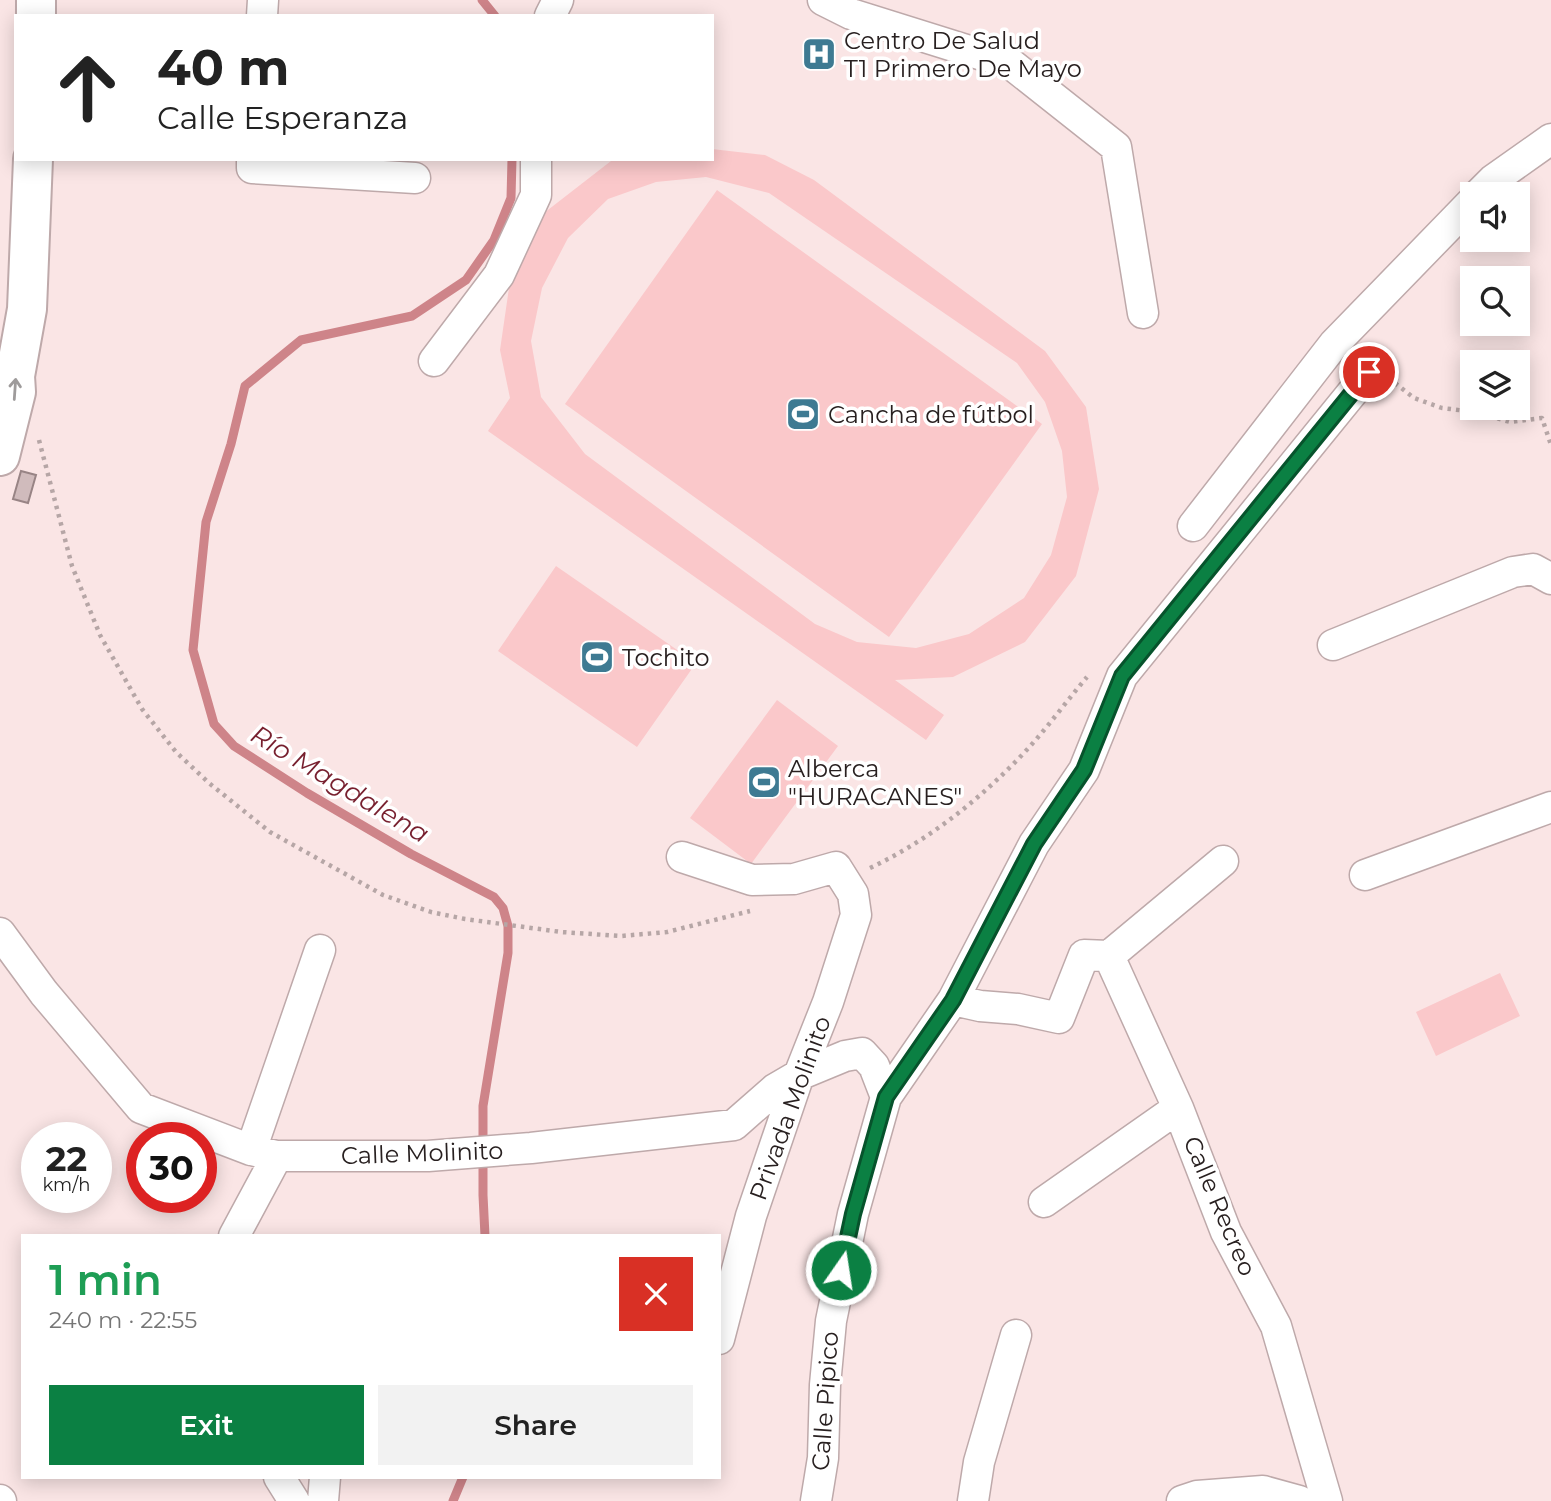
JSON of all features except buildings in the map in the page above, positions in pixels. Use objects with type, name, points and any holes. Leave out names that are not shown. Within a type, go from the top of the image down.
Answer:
[{"type":"street","points":[[823,0],[852,14],[1010,64],[1116,147],[1143,313]]},
{"type":"street","points":[[1491,182],[1551,139]]},
{"type":"street","points":[[0,456],[16,392],[15,376],[27,309],[33,161]]},
{"type":"street","points":[[252,161],[252,168],[415,178]]},
{"type":"street","points":[[433,361],[499,275],[536,195],[536,161]]},
{"type":"street","points":[[1193,526],[1335,344],[1460,214]]},
{"type":"street","name":"Calle Pipico","points":[[816,1501],[823,1458],[825,1385],[831,1321],[853,1214],[886,1097],[953,1000],[1034,844],[1084,770],[1122,676],[1377,374]]},
{"type":"street","points":[[1333,645],[1513,572],[1533,569],[1551,579]]},
{"type":"street","points":[[1365,875],[1551,807]]},
{"type":"street","name":"Privada Molinito","points":[[682,857],[752,880],[794,878],[836,867],[853,894],[856,915],[828,1002],[799,1075],[751,1216],[721,1331]]},
{"type":"street","points":[[953,1000],[1059,1018],[1084,956],[1109,956],[1223,861]]},
{"type":"street","name":"Calle Molinito","points":[[0,933],[44,993],[141,1108],[264,1153],[428,1156],[734,1125],[775,1089],[799,1075],[845,1056],[862,1053],[874,1066],[886,1097]]},
{"type":"street","points":[[235,1234],[264,1153],[320,950]]},
{"type":"street","name":"Calle Recreo","points":[[1109,956],[1178,1108],[1226,1232],[1276,1325],[1327,1501]]},
{"type":"street","points":[[1044,1202],[1178,1108]]},
{"type":"street","points":[[973,1501],[979,1462],[1016,1335]]},
{"type":"street","points":[[280,1479],[294,1501]]},
{"type":"street","points":[[323,1501],[326,1479]]},
{"type":"street","points":[[1182,1501],[1197,1496],[1263,1491],[1299,1501]]},
{"type":"path","points":[[1377,374],[1413,398],[1442,408],[1475,412],[1510,422],[1542,418],[1551,445]]},
{"type":"path","points":[[38,434],[72,566],[100,635],[142,709],[176,752],[209,783],[270,832],[383,895],[431,912],[465,919],[621,936],[667,932],[762,908]]},
{"type":"shaded area","points":[[714,149],[765,155],[814,180],[1045,351],[1086,407],[1099,489],[1076,576],[1025,642],[953,677],[895,680],[944,715],[926,740],[488,431],[510,398],[500,350],[510,281],[544,213],[611,161],[714,161]],"holes":[[[706,177],[769,193],[1017,363],[1045,402],[1062,451],[1067,497],[1051,555],[1024,598],[969,634],[916,648],[857,642],[815,624],[585,454],[541,397],[531,341],[542,288],[568,238],[608,199],[656,182]]]},
{"type":"shaded area","name":"Cancha de fútbol","points":[[717,190],[1042,424],[889,637],[565,404]]},
{"type":"shaded area","name":"Tochito","points":[[556,566],[696,663],[637,747],[498,651]]},
{"type":"shaded area","name":"Alberca \"HURACANES\"","points":[[777,700],[838,746],[751,864],[690,818]]},
{"type":"shaded area","points":[[1500,973],[1520,1016],[1436,1056],[1416,1012]]},
{"type":"waterway","name":"Río Magdalena","points":[[482,0],[493,14]]},
{"type":"waterway","name":"Río Magdalena","points":[[485,1234],[483,1106],[508,953],[508,926],[503,908],[494,897],[411,854],[234,746],[214,724],[193,650],[206,522],[231,444],[245,386],[301,340],[412,316],[466,280],[494,240],[511,198],[512,161]]},
{"type":"waterway","name":"Río Magdalena","points":[[453,1501],[462,1479]]},
{"type":"place","name":"Centro De Salud T1 Primero De Mayo","points":[[819,54]]},
{"type":"place","name":"Cancha de fútbol","points":[[803,414]]},
{"type":"place","name":"Tochito","points":[[597,657]]},
{"type":"place","name":"Alberca \"HURACANES\"","points":[[764,782]]},
{"type":"route","points":[[841,1270],[853,1214],[886,1097],[953,1000],[1034,844],[1084,770],[1122,676],[1369,372]]}]
